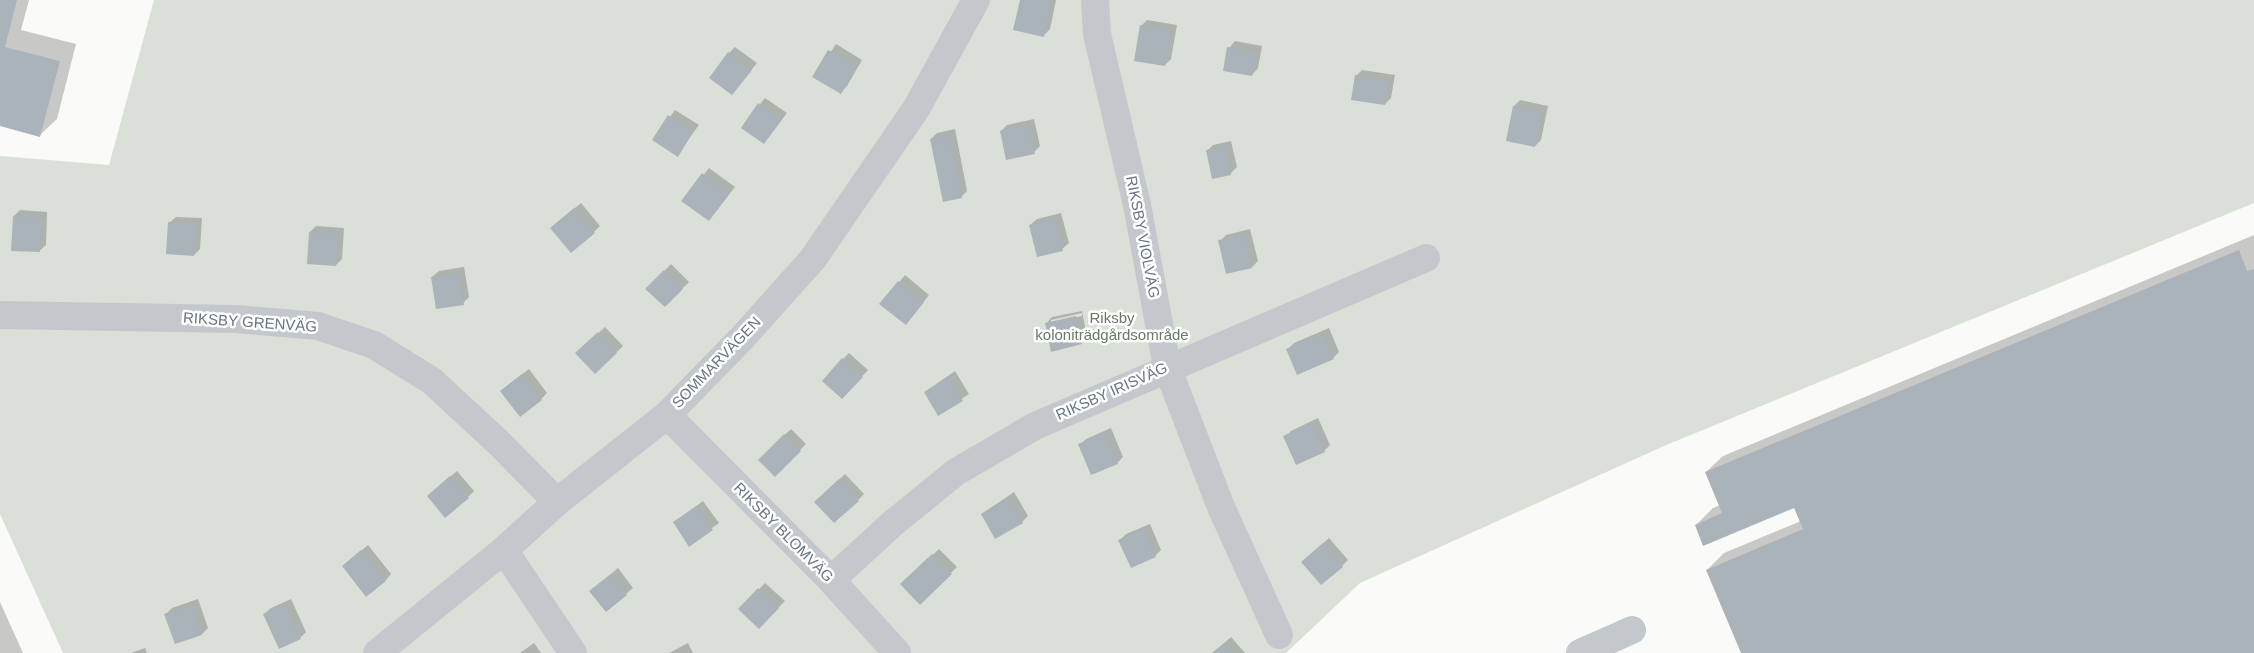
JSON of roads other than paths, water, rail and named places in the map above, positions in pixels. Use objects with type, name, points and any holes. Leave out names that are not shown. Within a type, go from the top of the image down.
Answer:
[{"type":"street","name":"SOMMARVÄGEN","points":[[377,653],[504,550],[558,502],[667,416],[742,338],[812,260],[916,109],[976,0]]},
{"type":"street","name":"RIKSBY VIOLVÄG","points":[[1095,0],[1096,34],[1137,205],[1168,367],[1221,506],[1279,635]]},
{"type":"street","name":"RIKSBY IRISVÄG","points":[[831,580],[892,524],[956,472],[1035,426],[1168,367],[1426,258]]},
{"type":"street","name":"RIKSBY GRENVÄG","points":[[0,316],[236,319],[318,326],[374,345],[432,381],[500,444],[558,502]]},
{"type":"street","name":"RIKSBY BLOMVÄG","points":[[667,416],[831,580],[897,653]]},
{"type":"street","points":[[504,550],[574,653]]},
{"type":"street","points":[[1580,653],[1632,630]]},
{"type":"park label","name":"Riksby koloniträdgårdsområde","points":[[1112,328]]}]
